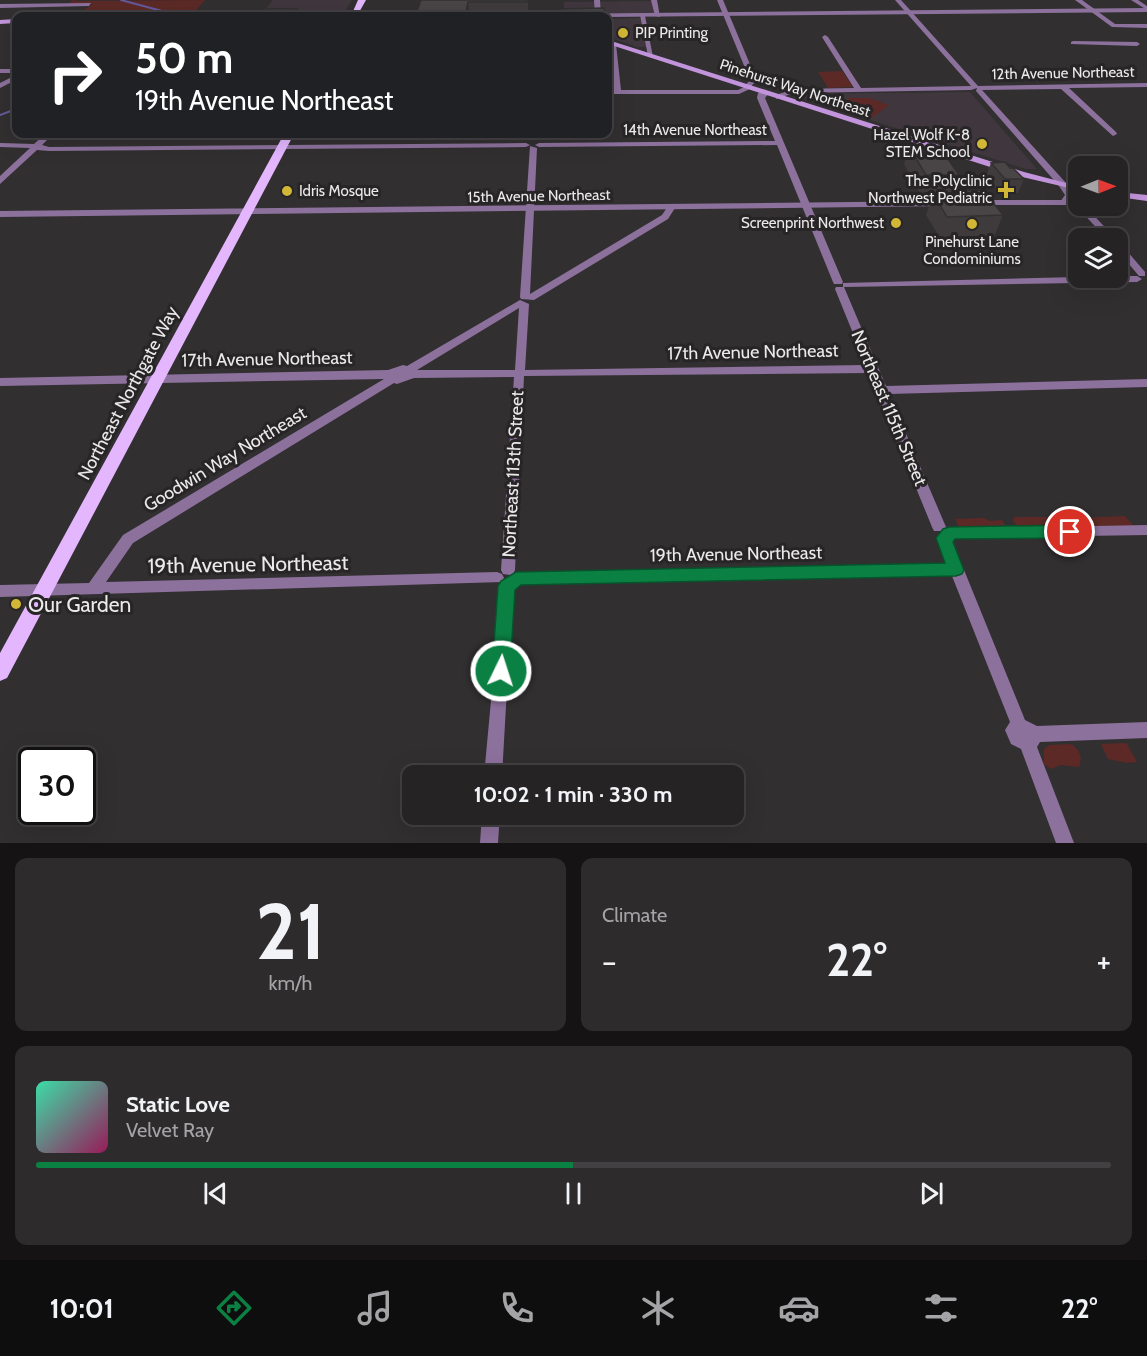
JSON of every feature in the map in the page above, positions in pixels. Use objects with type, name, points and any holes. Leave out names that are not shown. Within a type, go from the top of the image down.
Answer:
[{"type":"main road","name":"Pinehurst Way Northeast","points":[[612,44],[1068,186]]},
{"type":"main road","name":"Northeast Northgate Way","points":[[0,672],[287,138]]},
{"type":"main road","points":[[1128,198],[1147,198]]},
{"type":"street","points":[[0,5],[6,0]]},
{"type":"street","points":[[654,0],[658,16]]},
{"type":"street","points":[[612,92],[739,92],[748,87],[754,81],[720,0]]},
{"type":"street","points":[[898,0],[1063,185],[1069,195],[1064,202]]},
{"type":"street","points":[[1078,0],[1114,26],[1147,26]]},
{"type":"street","points":[[1134,0],[1147,9]]},
{"type":"street","points":[[0,5],[89,4]]},
{"type":"street","points":[[612,16],[1147,9]]},
{"type":"street","points":[[642,16],[651,56]]},
{"type":"street","points":[[1073,43],[1139,46],[1137,40],[1127,33]]},
{"type":"street","points":[[825,37],[858,90]]},
{"type":"street","points":[[612,55],[618,92]]},
{"type":"street","name":"12th Avenue Northeast","points":[[779,97],[789,91],[1147,85]]},
{"type":"street","points":[[1063,87],[1113,134]]},
{"type":"street","name":"Northeast 115th Street","points":[[766,92],[761,97],[779,143],[842,286],[872,369],[944,533],[956,570],[1026,734],[1065,843]]},
{"type":"street","points":[[0,181],[44,138]]},
{"type":"street","name":"14th Avenue Northeast","points":[[0,146],[281,148],[533,143],[779,143]]},
{"type":"street","name":"Northeast 113th Street","points":[[494,765],[525,300],[533,143]]},
{"type":"street","points":[[974,204],[1068,202]]},
{"type":"street","name":"15th Avenue Northeast","points":[[0,213],[950,204]]},
{"type":"street","points":[[391,377],[404,378],[525,300],[665,217],[672,208]]},
{"type":"street","points":[[1091,216],[1102,228]]},
{"type":"street","points":[[1128,258],[1143,277]]},
{"type":"street","points":[[842,286],[1143,277]]},
{"type":"street","name":"17th Avenue Northeast","points":[[410,372],[872,369]]},
{"type":"street","name":"17th Avenue Northeast","points":[[0,382],[391,377]]},
{"type":"street","name":"Goodwin Way Northeast","points":[[94,588],[128,539],[391,377]]},
{"type":"street","points":[[881,390],[1147,383]]},
{"type":"street","points":[[944,533],[1147,530]]},
{"type":"street","name":"19th Avenue Northeast","points":[[0,591],[507,578],[956,570]]},
{"type":"street","points":[[1026,734],[1147,730]]},
{"type":"street","points":[[489,843],[490,825]]},
{"type":"shaded area","points":[[73,0],[205,0],[194,12],[80,12],[93,4],[68,4]]},
{"type":"shaded area","points":[[273,0],[352,0],[344,12],[263,12]]},
{"type":"shaded area","points":[[654,1],[657,14],[564,12],[564,2]]},
{"type":"shaded area","points":[[641,18],[647,47],[637,47],[612,38],[612,19]]},
{"type":"shaded area","points":[[842,71],[853,87],[828,88],[818,72]]},
{"type":"shaded area","name":"Hazel Wolf K-8 STEM School","points":[[970,92],[1037,169],[1026,169],[793,94]]},
{"type":"shaded area","points":[[847,98],[869,98],[889,105],[870,119],[846,111]]},
{"type":"shaded area","points":[[1125,516],[1134,526],[1081,526],[1077,518]]},
{"type":"shaded area","points":[[1014,517],[1054,517],[1059,525],[1020,528],[1013,522]]},
{"type":"shaded area","points":[[984,518],[990,521],[1002,520],[1006,527],[960,529],[955,519]]},
{"type":"shaded area","points":[[1071,744],[1080,754],[1079,767],[1061,765],[1051,769],[1044,764],[1044,749],[1049,745]]},
{"type":"shaded area","points":[[1101,744],[1127,744],[1137,762],[1127,763],[1108,759]]},
{"type":"building","points":[[421,0],[527,0],[527,2],[468,2],[466,12],[417,12]]},
{"type":"building","points":[[604,8],[604,12],[563,12],[559,11],[560,9]]},
{"type":"building","points":[[268,9],[297,9],[295,12],[266,12]]},
{"type":"building","points":[[939,146],[959,175],[926,175],[909,147]]},
{"type":"building","points":[[1005,162],[1024,179],[1005,179],[991,163]]},
{"type":"building","points":[[983,190],[1003,215],[947,217],[933,194],[959,194],[956,191]]},
{"type":"waterway","points":[[121,0],[162,11]]},
{"type":"waterway","points":[[0,115],[12,110]]},
{"type":"place","name":"PIP Printing","points":[[623,33]]},
{"type":"place","name":"Hazel Wolf K-8 STEM School","points":[[982,144]]},
{"type":"place","name":"The Polyclinic Northwest Pediatric","points":[[1006,190]]},
{"type":"place","name":"Idris Mosque","points":[[287,191]]},
{"type":"place","name":"Screenprint Northwest","points":[[896,223]]},
{"type":"place","name":"Pinehurst Lane Condominiums","points":[[972,224]]},
{"type":"place","name":"Our Garden","points":[[16,604]]},
{"type":"route","points":[[501,671],[507,586],[512,585],[516,579],[956,570],[944,538],[948,537],[949,533],[1070,532]]}]
